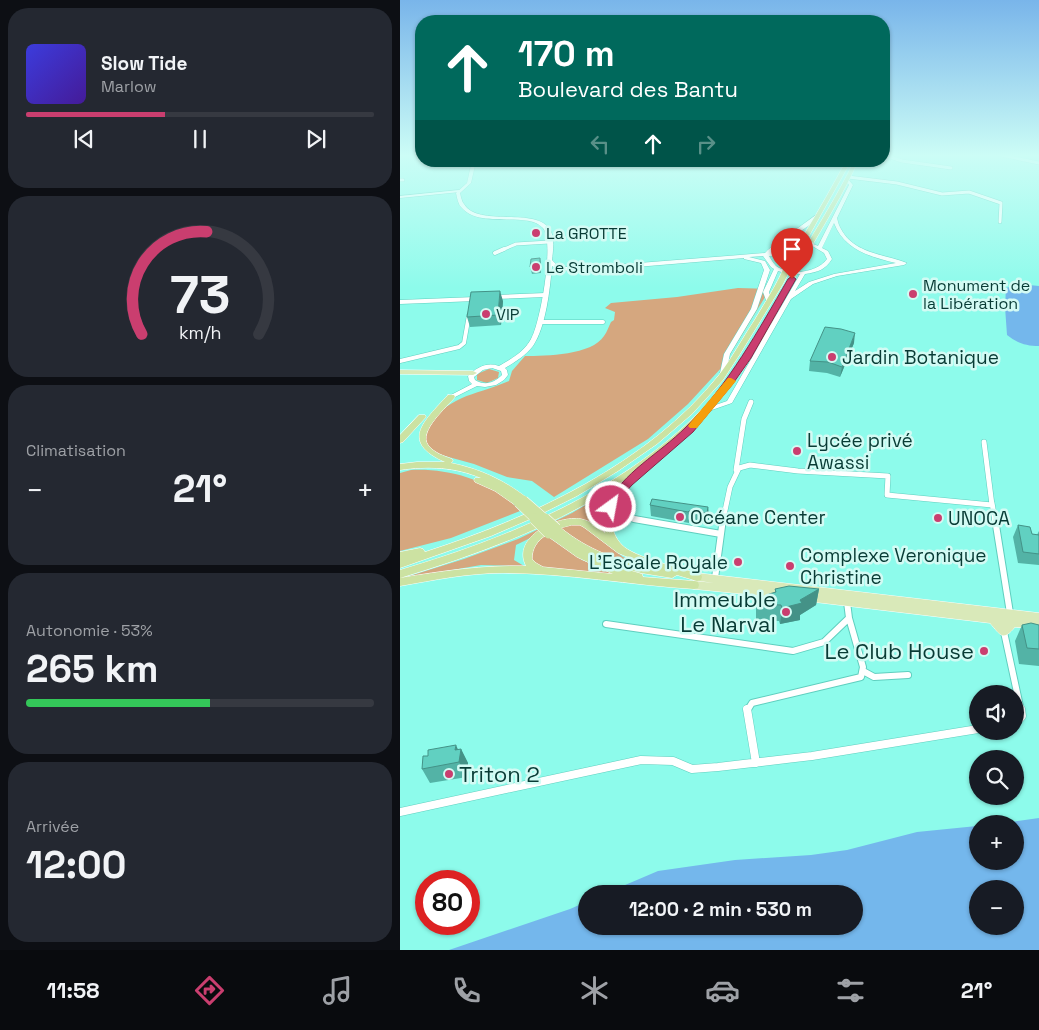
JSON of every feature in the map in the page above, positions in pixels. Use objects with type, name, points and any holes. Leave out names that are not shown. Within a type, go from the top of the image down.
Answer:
[{"type":"highway","points":[[807,245],[806,236],[827,199]]},
{"type":"highway","points":[[621,550],[614,542],[608,525],[615,498],[628,482],[695,424],[740,369],[786,289],[807,245],[836,199]]},
{"type":"highway","points":[[794,272],[790,262],[826,218]]},
{"type":"highway","points":[[400,564],[490,532],[533,513],[588,484],[647,447],[687,413],[723,374],[743,345],[768,302],[794,272],[797,253],[807,245]]},
{"type":"highway","points":[[400,440],[428,413],[451,397]]},
{"type":"highway","points":[[451,397],[422,424],[418,433],[418,443],[422,450],[499,483],[578,554],[610,569],[644,578],[696,581]]},
{"type":"highway","points":[[400,574],[478,548],[542,522],[624,475],[654,454],[703,413]]},
{"type":"highway","points":[[400,467],[426,463],[469,470]]},
{"type":"highway","points":[[400,471],[432,468],[461,474],[492,486],[521,502]]},
{"type":"highway","points":[[545,571],[532,566],[528,562],[527,555],[530,544],[537,536],[563,523],[574,522],[587,524],[621,550],[647,563],[696,581]]},
{"type":"highway","points":[[400,556],[423,552],[490,532]]},
{"type":"highway","points":[[400,582],[477,570],[545,571],[628,580],[696,581]]},
{"type":"main road","points":[[451,397],[474,379],[486,366],[501,368],[529,348],[537,334],[540,322],[550,260],[547,228],[540,224],[488,217],[468,211],[459,203],[459,199]]},
{"type":"main road","points":[[820,247],[844,199]]},
{"type":"main road","points":[[762,262],[765,252],[818,216]]},
{"type":"main road","points":[[789,298],[811,283],[836,275],[904,263],[873,256],[857,248],[843,238],[837,228],[835,219]]},
{"type":"main road","points":[[779,252],[794,247],[806,236]]},
{"type":"main road","points":[[782,244],[807,245],[820,247],[830,256],[830,260],[827,265],[813,272],[794,272],[777,268],[767,261],[765,252],[782,244]]},
{"type":"main road","points":[[550,260],[556,267],[581,269],[765,252],[797,253]]},
{"type":"main road","points":[[779,252],[787,257],[790,262]]},
{"type":"main road","points":[[723,374],[727,354],[759,297],[767,270],[762,262],[735,256]]},
{"type":"main road","points":[[768,302],[766,292],[777,268]]},
{"type":"main road","points":[[549,273],[563,269]]},
{"type":"main road","points":[[703,413],[731,399],[789,298],[794,272]]},
{"type":"main road","points":[[400,372],[474,379],[486,386],[500,381],[505,375],[501,368]]},
{"type":"main road","points":[[400,377],[474,379]]},
{"type":"main road","points":[[696,581],[715,578],[1012,618],[1039,625]]},
{"type":"main road","points":[[696,581],[847,602],[993,619],[1039,617]]},
{"type":"main road","points":[[993,619],[1004,632],[1012,618]]},
{"type":"street","points":[[990,199],[1001,203],[1000,222]]},
{"type":"street","points":[[495,252],[516,244],[549,242]]},
{"type":"street","points":[[491,298],[545,294]]},
{"type":"street","points":[[400,302],[481,298]]},
{"type":"street","points":[[400,361],[452,349],[464,343],[470,300]]},
{"type":"street","points":[[540,322],[603,322]]},
{"type":"street","points":[[715,578],[721,534],[736,470],[744,419],[751,402]]},
{"type":"street","points":[[984,442],[992,504],[1012,618]]},
{"type":"street","points":[[736,470],[742,466],[750,465],[798,471],[888,476],[888,495],[992,504]]},
{"type":"street","points":[[626,518],[721,534]]},
{"type":"street","points":[[756,763],[747,710],[752,703],[820,686],[857,680],[861,677],[863,672],[849,618],[847,602]]},
{"type":"street","points":[[606,624],[793,651],[824,642],[849,618]]},
{"type":"street","points":[[1004,632],[1015,685]]},
{"type":"street","points":[[863,672],[874,677],[908,675]]},
{"type":"street","points":[[400,812],[642,760],[673,760],[692,769],[826,754],[969,730]]},
{"type":"shaded area","points":[[738,288],[770,289],[723,366],[688,404],[648,439],[554,497],[532,481],[507,477],[474,464],[428,450],[423,432],[442,410],[461,398],[509,381],[512,371],[525,356],[545,356],[579,351],[598,342],[614,320],[615,312],[605,308],[611,303],[677,297]]},
{"type":"shaded area","points":[[489,369],[499,372],[498,378],[487,383],[477,380],[477,374]]},
{"type":"shaded area","points":[[411,470],[441,471],[470,478],[497,492],[520,511],[451,538],[400,551],[400,473]]},
{"type":"shaded area","points":[[628,477],[617,490],[609,504],[605,519],[606,536],[593,525],[565,521],[516,545],[514,560],[524,566],[481,565],[400,579],[464,559],[518,539],[572,513]]},
{"type":"shaded area","points":[[574,524],[582,525],[623,557],[641,565],[619,560],[598,552],[559,527]]},
{"type":"shaded area","points":[[544,534],[582,560],[624,577],[541,567],[531,563],[530,552]]},
{"type":"water","points":[[1019,284],[1039,286],[1039,346],[1022,344],[1007,335],[1006,288]]},
{"type":"water","points":[[1039,818],[1039,950],[449,950],[578,906],[578,935],[863,935],[863,885],[625,885],[658,871],[735,860],[811,855],[847,850],[917,832],[969,827],[969,870],[1024,870],[1024,820]]},
{"type":"building","points":[[540,258],[540,267],[530,267],[531,259]]},
{"type":"building","points":[[500,291],[498,315],[467,317],[471,292]]},
{"type":"building","name":"Jardin Botanique","points":[[825,327],[855,333],[842,367],[828,362],[810,361]]},
{"type":"building","points":[[652,499],[708,507],[707,513],[688,512],[650,505]]},
{"type":"building","points":[[1018,525],[1030,527],[1032,534],[1039,535],[1039,554],[1023,552]]},
{"type":"building","points":[[789,586],[819,589],[800,600],[802,603],[782,608],[781,605],[756,604],[769,594],[776,592],[775,589]]},
{"type":"building","points":[[1031,623],[1039,625],[1039,649],[1027,648],[1022,625]]},
{"type":"building","points":[[456,745],[455,750],[461,749],[459,762],[422,769],[423,756],[428,756],[428,750]]},
{"type":"slow traffic","points":[[693,426],[731,381]]},
{"type":"place","name":"La GROTTE","points":[[536,233]]},
{"type":"place","name":"Le Stromboli","points":[[536,267]]},
{"type":"place","name":"Monument de la Libération","points":[[913,294]]},
{"type":"place","name":"VIP","points":[[486,314]]},
{"type":"place","name":"Jardin Botanique","points":[[832,357]]},
{"type":"place","name":"Lycée privé Awassi","points":[[797,451]]},
{"type":"place","name":"Océane Center","points":[[680,517]]},
{"type":"place","name":"UNOCA","points":[[938,518]]},
{"type":"place","name":"L'Escale Royale","points":[[738,562]]},
{"type":"place","name":"Complexe Veronique Christine","points":[[790,566]]},
{"type":"place","name":"Immeuble Le Narval","points":[[786,612]]},
{"type":"place","name":"Le Club House","points":[[984,651]]},
{"type":"place","name":"Triton 2","points":[[449,774]]},
{"type":"route","points":[[611,507],[618,493],[628,482],[690,429],[719,396],[740,369],[792,279]]}]
